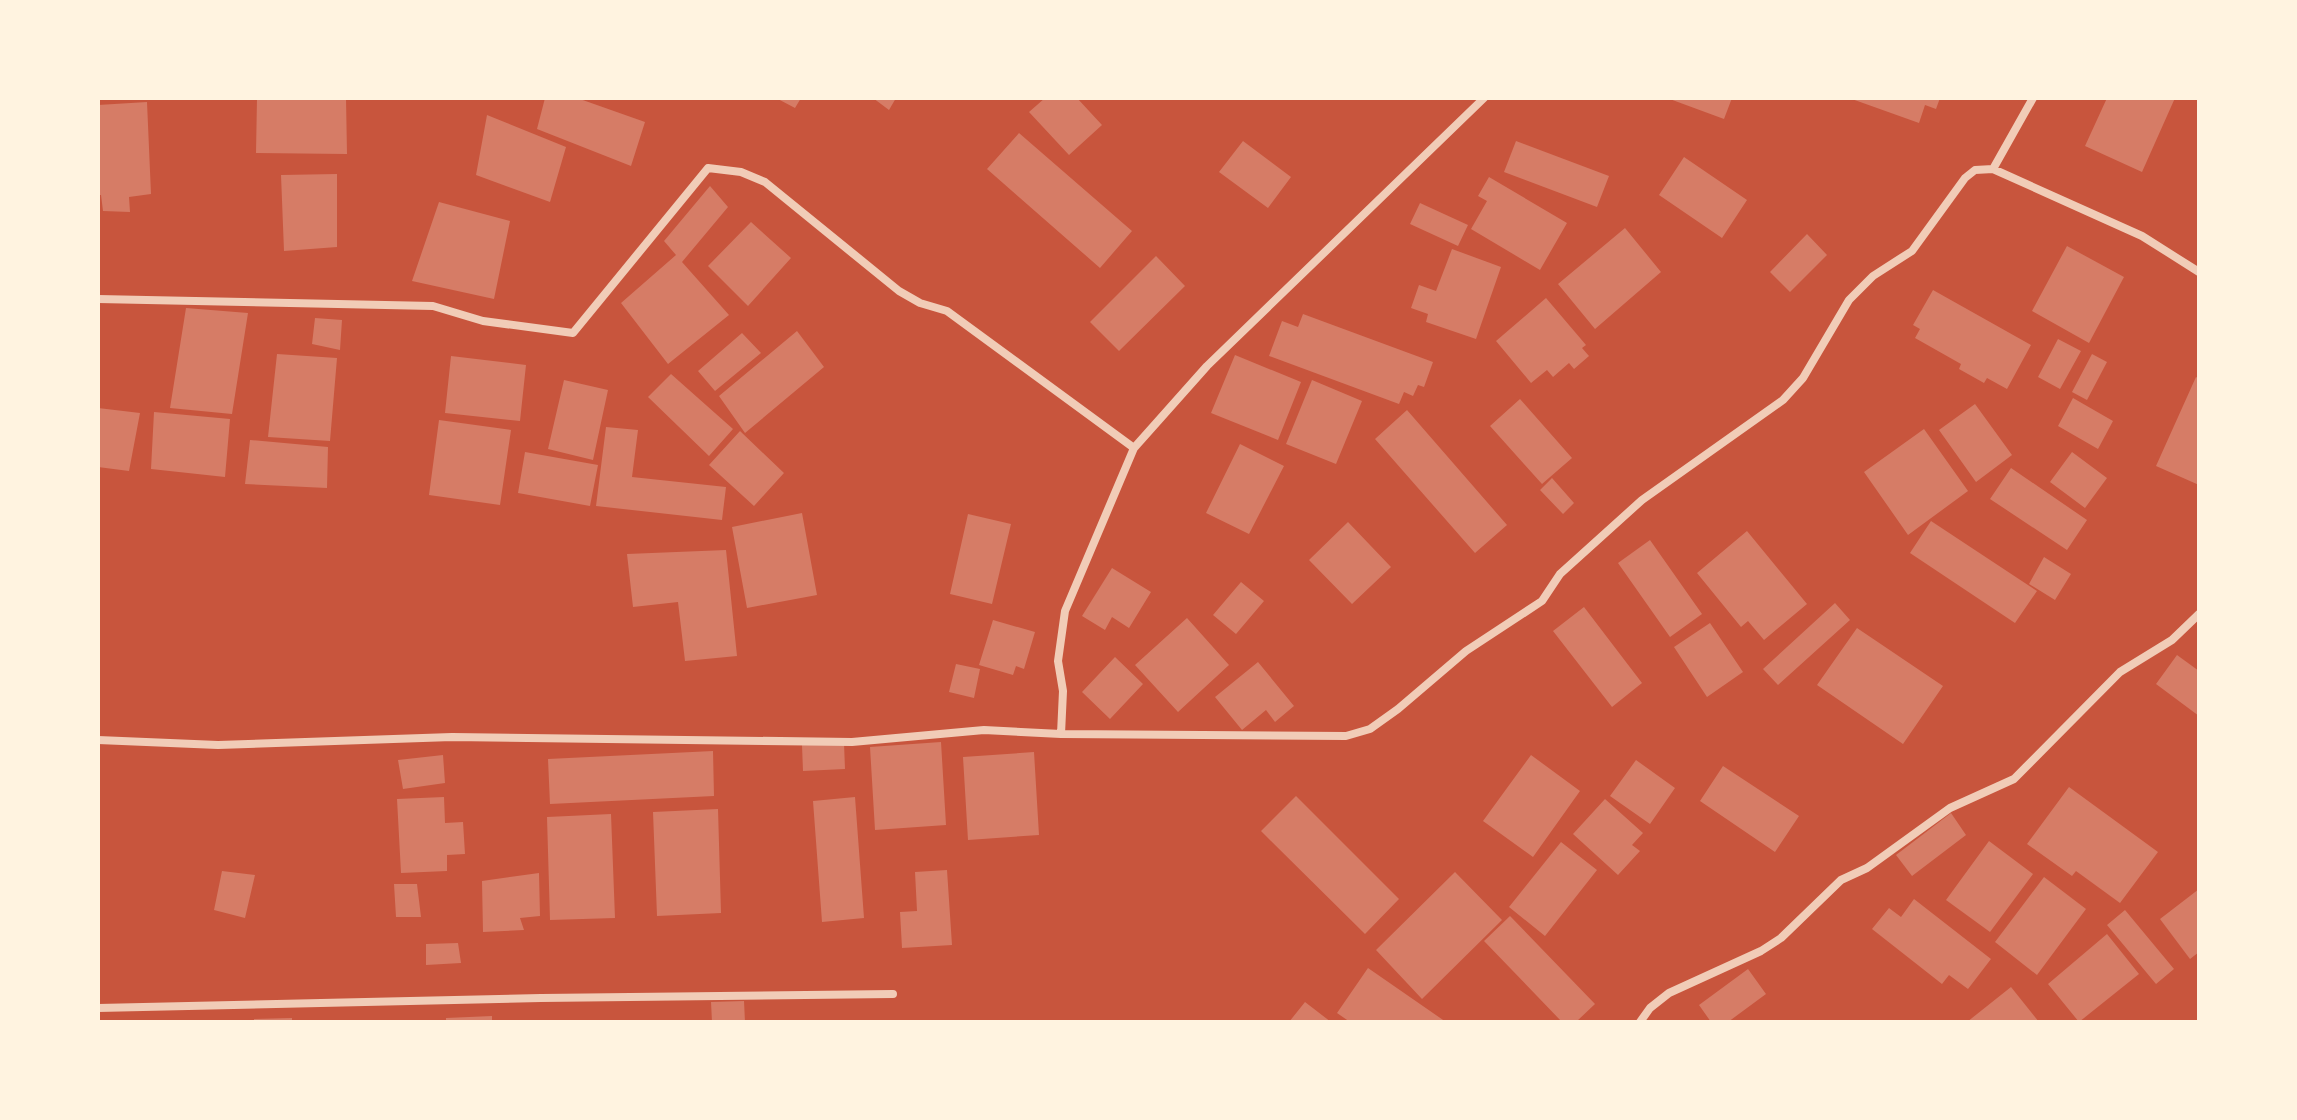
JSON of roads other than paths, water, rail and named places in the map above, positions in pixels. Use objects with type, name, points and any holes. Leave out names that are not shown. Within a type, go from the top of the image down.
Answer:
[{"type":"street","points":[[1061,734],[1063,691],[1058,661],[1065,611],[1134,448],[1207,366],[1484,98]]},
{"type":"street","points":[[1993,169],[2033,98]]},
{"type":"street","points":[[98,299],[433,306],[483,321],[573,333],[708,168],[741,172],[765,182],[899,291],[920,303],[947,311],[1134,448]]},
{"type":"street","points":[[98,740],[218,745],[452,737],[852,742],[984,730],[1061,734],[1346,736],[1370,729],[1466,651],[1542,601],[1560,574],[1642,500],[1783,400],[1803,378],[1849,300],[1873,276],[1912,251],[1965,178],[1975,170],[1993,169],[2142,236],[2199,272]]},
{"type":"street","points":[[1640,1022],[1650,1008],[1669,993],[1761,951],[1781,938],[1841,880],[1867,868],[1950,808],[2014,779],[2120,672],[2172,640],[2199,614]]},
{"type":"street","points":[[98,1008],[893,994]]}]
